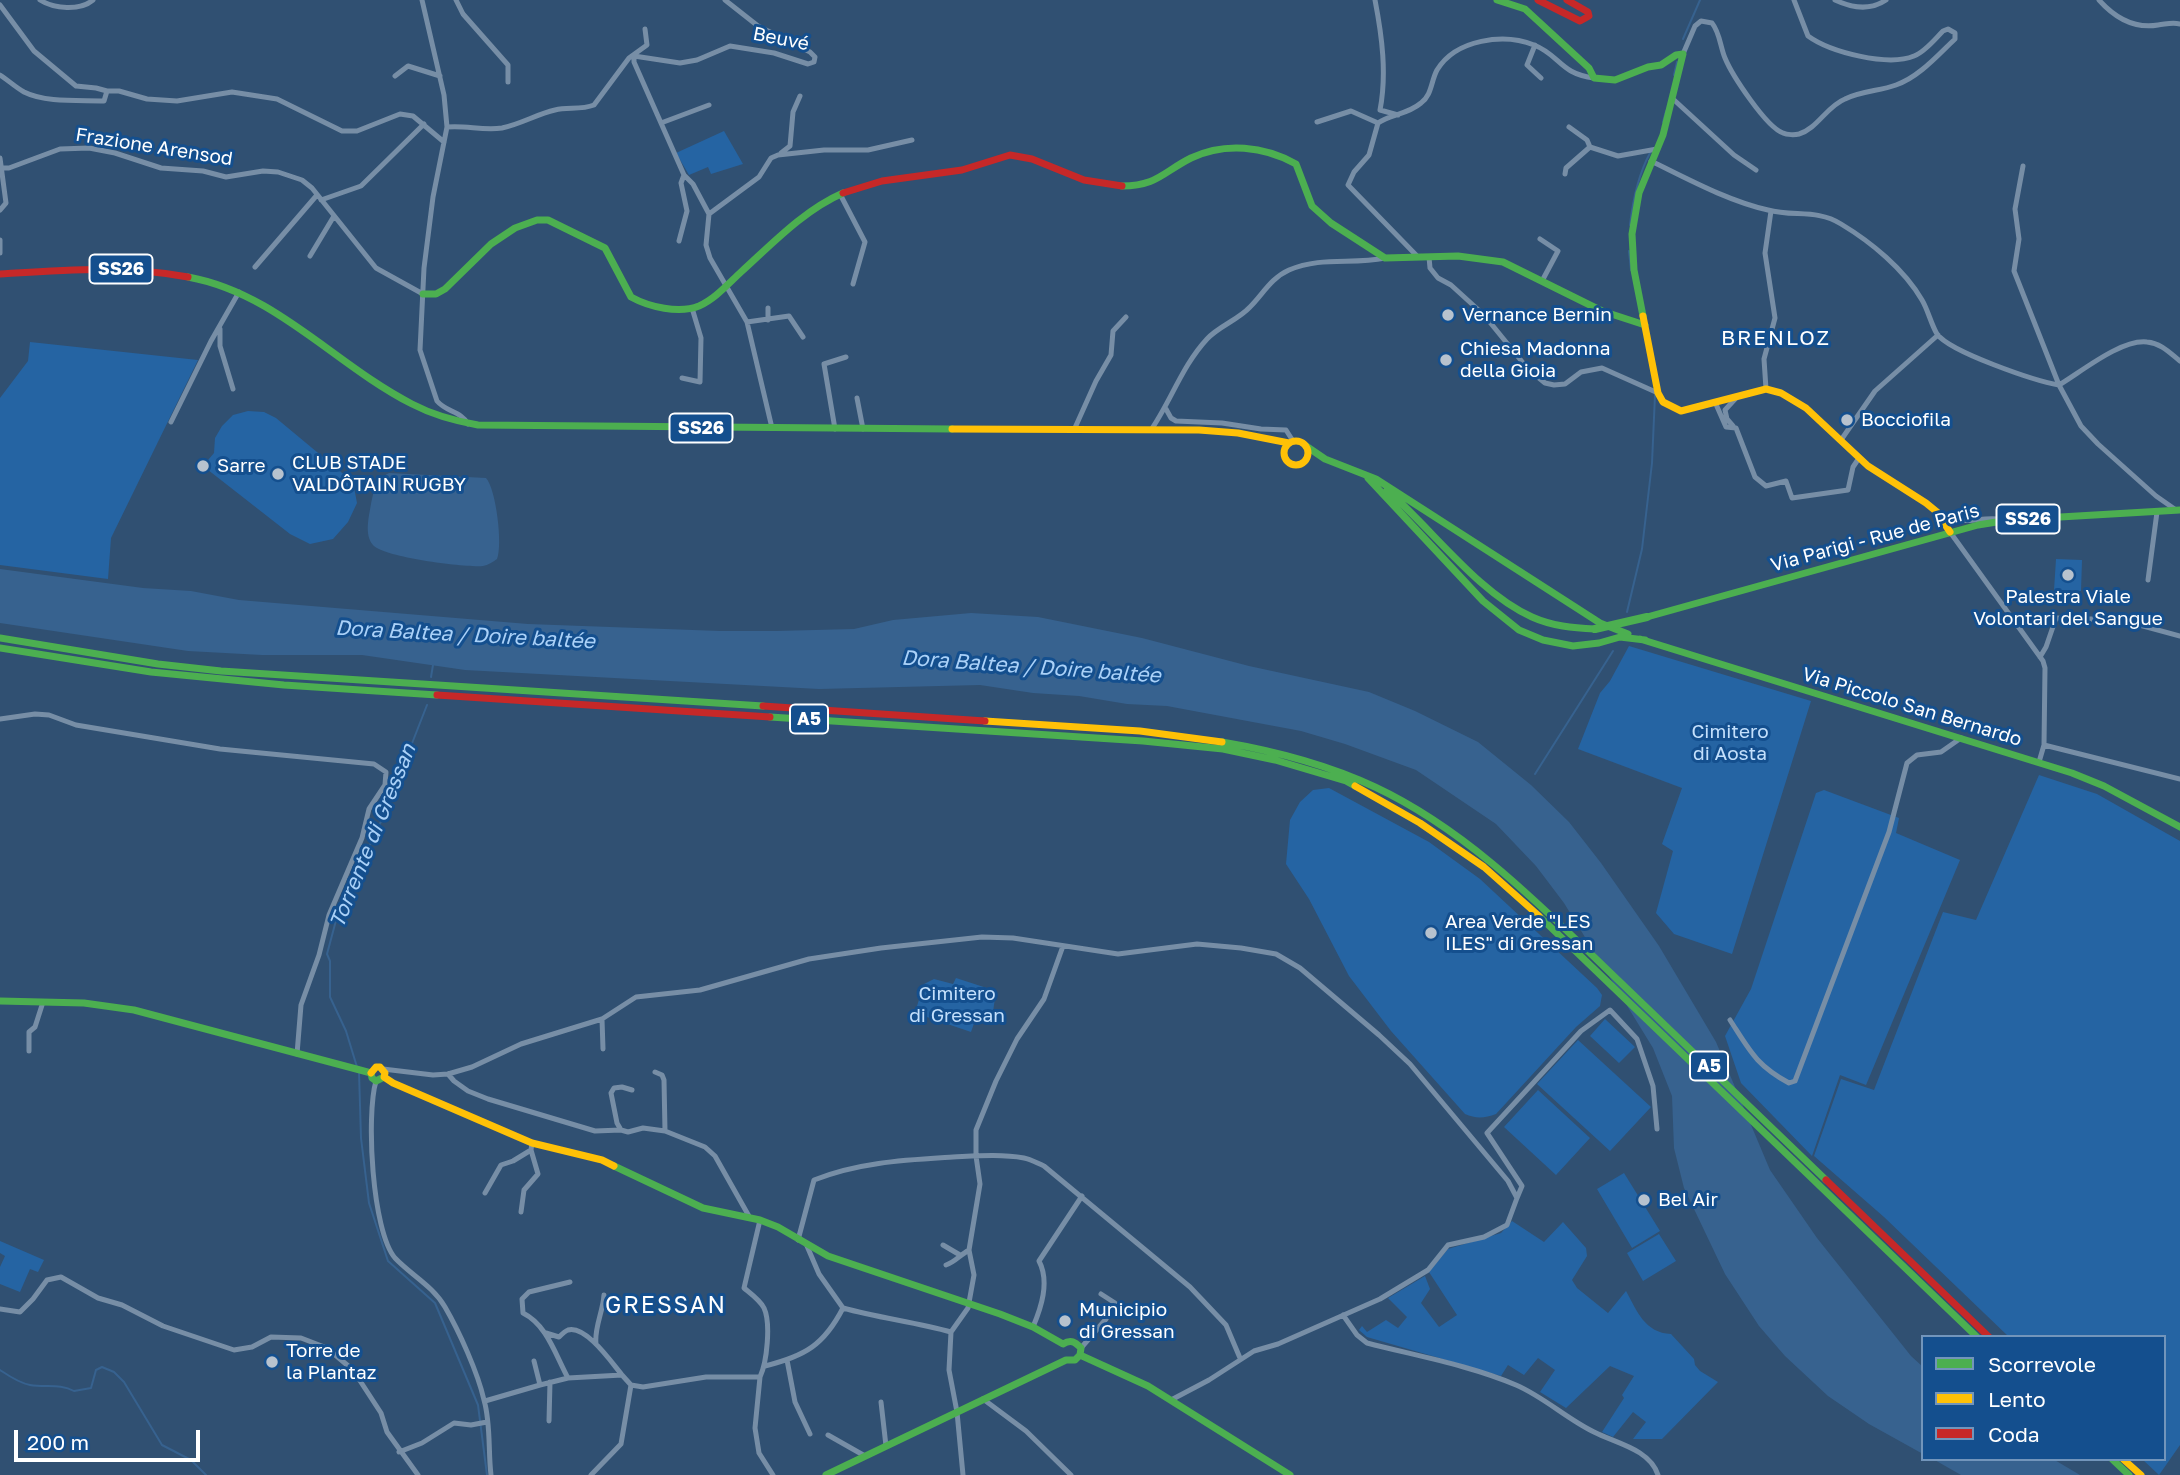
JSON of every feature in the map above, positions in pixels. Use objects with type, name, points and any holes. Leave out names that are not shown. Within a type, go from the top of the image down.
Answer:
[{"type":"main road","points":[[1497,0],[1525,9],[1588,68],[1594,78],[1615,80],[1648,67],[1661,65],[1676,55],[1683,54],[1673,99],[1639,193],[1632,233],[1634,270],[1643,324],[1658,393],[1663,402],[1681,411],[1766,389],[1780,391],[1825,423],[1859,458],[1927,503],[1950,532]]},
{"type":"main road","points":[[1538,0],[1580,21],[1589,16],[1588,12],[1567,0]]},
{"type":"main road","points":[[424,294],[436,294],[445,289],[491,244],[515,228],[537,220],[548,220],[605,248],[631,297],[638,302],[647,306],[692,308],[727,285],[802,219],[840,194],[858,187],[963,170],[1008,154],[1035,160],[1077,178],[1121,187],[1134,186],[1163,178],[1188,160],[1206,152],[1230,148],[1253,149],[1296,164],[1312,206],[1331,223],[1385,258],[1469,257],[1503,262],[1602,312],[1643,324]]},
{"type":"main road","name":"SS26","points":[[0,274],[149,270],[180,274],[240,292],[279,314],[398,397],[468,424],[515,428],[1220,431],[1301,442],[1325,459],[1363,474]]},
{"type":"main road","name":"SS26","points":[[1265,439],[1291,464],[1325,459]]},
{"type":"main road","points":[[1284,455],[1285,448],[1291,442]]},
{"type":"main road","points":[[1304,461],[1308,453],[1306,446]]},
{"type":"main road","points":[[1363,474],[1483,601],[1519,630],[1543,640],[1573,646],[1587,646],[1620,637],[1645,640]]},
{"type":"main road","name":"Via Parigi - Rue de Paris","points":[[1363,474],[1409,509],[1478,579],[1514,609],[1537,621],[1558,627],[1595,629],[1647,617],[1950,532],[2008,520],[2179,511]]},
{"type":"main road","name":"Via Piccolo San Bernardo","points":[[1363,474],[1400,494],[1600,623],[1645,640],[2039,762],[2104,786],[2180,827]]},
{"type":"main road","points":[[1611,639],[1614,633],[1612,628]]},
{"type":"main road","name":"A5","points":[[0,638],[158,664],[234,673],[1140,732],[1218,740],[1274,751],[1348,775],[1389,795],[1455,836],[1552,916],[1863,1221],[1975,1335]]},
{"type":"main road","name":"A5","points":[[0,648],[235,681],[1143,741],[1223,750],[1275,760],[1346,781],[1420,822],[1484,867],[1564,938],[1987,1335]]},
{"type":"main road","points":[[0,1001],[72,1003],[124,1009],[186,1022],[379,1075],[531,1147],[601,1160],[703,1208],[760,1220],[778,1227],[828,1256],[1033,1327],[1063,1344],[1072,1341],[1081,1352],[1148,1386],[1290,1475]]},
{"type":"main road","points":[[1063,1344],[1061,1353],[1066,1360]]},
{"type":"main road","points":[[826,1475],[1066,1360],[1075,1360],[1081,1352]]},
{"type":"main road","points":[[2114,1461],[2129,1475]]},
{"type":"main road","points":[[2125,1461],[2141,1475]]},
{"type":"street","points":[[40,0],[57,7],[85,6],[93,0]]},
{"type":"street","points":[[422,0],[440,76],[447,127],[433,197],[420,350],[432,391],[441,407],[464,416],[468,424]]},
{"type":"street","points":[[456,0],[463,14],[508,65],[508,82]]},
{"type":"street","name":"Beuvé","points":[[634,56],[680,63],[697,60],[730,46],[774,53],[808,64],[814,62],[815,57],[810,52],[758,26],[725,0]]},
{"type":"street","points":[[1375,0],[1382,37],[1383,95],[1380,110],[1401,116]]},
{"type":"street","points":[[1683,54],[1695,26],[1704,21],[1712,23],[1735,79],[1772,126],[1783,134],[1796,135],[1806,131],[1836,102],[1855,94],[1898,85],[1929,64],[1955,39],[1955,33],[1948,29],[1943,30],[1918,55],[1905,59],[1883,61],[1857,55],[1828,47],[1808,36],[1794,0]]},
{"type":"street","points":[[1835,0],[1861,8],[1879,5],[1886,0]]},
{"type":"street","points":[[2099,0],[2111,13],[2141,27],[2172,22],[2180,24]]},
{"type":"street","points":[[0,5],[34,51],[76,86],[107,91]]},
{"type":"street","points":[[447,127],[463,125],[478,129],[500,128],[556,109],[586,108],[594,105],[629,58],[648,45],[645,29]]},
{"type":"street","points":[[1317,122],[1351,111],[1378,123],[1401,116],[1427,97],[1442,62],[1469,45],[1484,40],[1517,40],[1535,45],[1568,71],[1594,78]]},
{"type":"street","points":[[1535,45],[1527,65],[1541,78]]},
{"type":"street","points":[[634,56],[638,73],[684,175],[693,184],[709,214],[706,246],[710,258],[747,322],[772,428]]},
{"type":"street","points":[[395,76],[408,66],[440,76]]},
{"type":"street","name":"Frazione Arensod","points":[[0,75],[21,91],[65,100],[104,101],[107,91],[118,91],[147,99],[184,99],[232,92],[277,99],[342,131],[357,131],[400,114],[414,116],[424,124]]},
{"type":"street","points":[[709,214],[759,177],[771,158],[790,146],[793,112],[800,96]]},
{"type":"street","points":[[1673,99],[1734,155],[1756,170]]},
{"type":"street","points":[[661,123],[709,104]]},
{"type":"street","points":[[1378,123],[1369,155],[1348,180],[1348,185],[1417,256]]},
{"type":"street","points":[[255,267],[319,198],[361,186],[424,124],[444,142]]},
{"type":"street","points":[[1569,127],[1587,140],[1590,147],[1618,156],[1655,149]]},
{"type":"street","points":[[778,155],[824,150],[868,150],[912,140]]},
{"type":"street","points":[[1565,174],[1566,169],[1590,147]]},
{"type":"street","name":"Frazione Arensod","points":[[1,168],[60,149],[89,148],[161,167],[203,171],[226,177],[278,172],[302,180],[376,268],[424,294]]},
{"type":"street","points":[[0,158],[6,203],[0,210]]},
{"type":"street","points":[[1651,161],[1746,203],[1771,211],[1825,216],[1840,223],[1878,250],[1920,297],[1938,335],[1950,345],[2043,382],[2059,385],[2134,342],[2149,342],[2163,347],[2180,361]]},
{"type":"street","points":[[2023,166],[2015,209],[2019,239],[2014,271],[2059,385],[2081,426],[2133,477],[2163,502],[2179,511]]},
{"type":"street","points":[[679,241],[687,211],[681,183],[684,175]]},
{"type":"street","points":[[840,194],[866,242],[853,284]]},
{"type":"street","points":[[1766,389],[1764,359],[1775,318],[1765,253],[1771,211]]},
{"type":"street","points":[[310,256],[334,216]]},
{"type":"street","points":[[1540,239],[1558,251],[1542,281]]},
{"type":"street","points":[[0,240],[0,253]]},
{"type":"street","points":[[1429,257],[1430,268],[1438,278],[1451,285],[1485,315],[1528,369],[1545,383],[1565,384],[1581,372],[1597,367],[1658,393]]},
{"type":"street","points":[[1151,430],[1166,409],[1167,399],[1196,352],[1210,335],[1249,308],[1272,280],[1289,270],[1325,260],[1385,258]]},
{"type":"street","points":[[171,422],[211,341],[240,292]]},
{"type":"street","points":[[682,378],[699,382],[701,338],[692,308]]},
{"type":"street","points":[[768,308],[768,320]]},
{"type":"street","points":[[747,322],[789,316],[803,337]]},
{"type":"street","points":[[1074,430],[1111,355],[1113,331],[1126,317]]},
{"type":"street","points":[[220,329],[220,346],[233,389]]},
{"type":"street","points":[[1841,440],[1875,391],[1938,335]]},
{"type":"street","points":[[835,429],[824,364],[846,357]]},
{"type":"street","points":[[1738,396],[1725,410],[1730,424],[1736,428],[1755,477],[1766,486],[1786,481],[1791,498],[1848,490],[1853,467],[1859,458]]},
{"type":"street","points":[[857,398],[863,429]]},
{"type":"street","points":[[1715,402],[1726,427],[1736,428]]},
{"type":"street","points":[[1166,409],[1176,421],[1286,430],[1291,442]]},
{"type":"street","points":[[2148,580],[2157,512]]},
{"type":"street","points":[[1938,514],[1950,521],[1964,522],[1984,518],[2008,520]]},
{"type":"street","points":[[1950,532],[2040,657],[2045,668],[2044,745],[2039,762]]},
{"type":"street","points":[[2040,657],[2056,618],[2062,617],[2121,620],[2180,636]]},
{"type":"street","points":[[0,719],[35,714],[49,715],[76,725],[220,749],[374,764],[386,772],[385,785],[369,809],[362,838],[348,866],[301,1004],[297,1054]]},
{"type":"street","points":[[1730,1020],[1753,1057],[1766,1070],[1789,1083],[1795,1082],[1889,832],[1907,763],[1917,755],[1941,752],[1961,738]]},
{"type":"street","points":[[2044,745],[2180,779]]},
{"type":"street","points":[[491,1475],[485,1401],[467,1355],[444,1305],[422,1280],[395,1258],[387,1245],[371,1165],[372,1096],[379,1075],[448,1074],[471,1067],[521,1044],[603,1019],[636,997],[700,990],[808,960],[928,942],[982,937],[1013,938],[1118,954],[1197,944],[1276,954],[1300,968],[1410,1064],[1508,1181],[1517,1198]]},
{"type":"street","points":[[963,1475],[957,1412],[949,1370],[951,1332],[968,1304],[974,1275],[969,1250],[980,1184],[976,1130],[1017,1039],[1044,999],[1063,946]]},
{"type":"street","points":[[29,1051],[29,1032],[35,1027],[43,1002]]},
{"type":"street","points":[[1171,1400],[1254,1351],[1279,1344],[1380,1299],[1428,1269],[1448,1245],[1484,1237],[1507,1225],[1522,1186],[1487,1133],[1581,1031],[1610,1010],[1637,1039],[1653,1086],[1657,1129]]},
{"type":"street","points":[[603,1019],[603,1049]]},
{"type":"street","points":[[655,1072],[662,1075],[664,1080],[665,1131]]},
{"type":"street","points":[[448,1074],[454,1082],[468,1091],[533,1114],[595,1131],[628,1132],[643,1128],[665,1131],[705,1147],[715,1156],[750,1218]]},
{"type":"street","points":[[621,1130],[617,1124],[611,1093],[614,1088],[632,1090]]},
{"type":"street","points":[[485,1194],[500,1165],[513,1161],[531,1147],[538,1174],[524,1190],[521,1212]]},
{"type":"street","points":[[798,1240],[814,1180],[836,1171],[876,1164],[976,1156],[1026,1158],[1044,1166],[1190,1287],[1226,1325],[1240,1358]]},
{"type":"street","points":[[1033,1327],[1043,1303],[1043,1269],[1039,1261],[1082,1196]]},
{"type":"street","points":[[760,1220],[744,1288],[764,1309],[767,1332],[765,1366],[760,1377],[755,1428],[759,1453],[773,1475]]},
{"type":"street","points":[[943,1245],[960,1255]]},
{"type":"street","points":[[807,1246],[820,1274],[843,1308],[951,1332]]},
{"type":"street","points":[[946,1265],[953,1263],[969,1250]]},
{"type":"street","points":[[0,1309],[20,1312],[47,1280],[61,1277],[98,1298],[122,1305],[163,1326],[234,1350],[251,1347],[271,1337],[300,1338],[327,1348],[353,1370],[381,1413],[387,1432],[399,1452],[418,1475]]},
{"type":"street","points":[[568,1378],[546,1333],[535,1319],[523,1313],[522,1299],[529,1292],[570,1282]]},
{"type":"street","points":[[1081,1352],[1115,1303],[1101,1294]]},
{"type":"street","points":[[596,1344],[595,1334],[603,1309],[604,1295]]},
{"type":"street","points":[[765,1366],[787,1360],[821,1341],[836,1323],[843,1308]]},
{"type":"street","points":[[1343,1314],[1357,1335],[1367,1343],[1475,1371],[1518,1386],[1592,1432],[1640,1452],[1656,1468],[1658,1475]]},
{"type":"street","points":[[546,1333],[559,1336],[569,1330],[578,1331],[596,1344],[631,1385],[643,1387],[706,1377],[760,1377]]},
{"type":"street","points":[[787,1360],[795,1402],[810,1434]]},
{"type":"street","points":[[534,1361],[540,1385]]},
{"type":"street","points":[[485,1401],[568,1378],[622,1376]]},
{"type":"street","points":[[549,1420],[550,1382]]},
{"type":"street","points":[[591,1475],[621,1444],[631,1385]]},
{"type":"street","points":[[983,1399],[1026,1431],[1071,1475]]},
{"type":"street","points":[[881,1402],[886,1446]]},
{"type":"street","points":[[399,1452],[422,1443],[454,1423],[471,1425],[487,1422]]},
{"type":"street","points":[[828,1435],[865,1456]]},
{"type":"green space","points":[[724,131],[743,164],[711,174],[708,167],[689,175],[676,153]]},
{"type":"green space","points":[[30,342],[198,360],[111,538],[108,579],[0,565],[0,398],[28,361]]},
{"type":"green space","name":"CLUB STADE VALDÔTAIN RUGBY","points":[[248,411],[264,412],[276,418],[353,482],[357,503],[348,522],[333,539],[310,544],[290,534],[203,466],[214,453],[215,438],[222,426],[233,415]]},
{"type":"green space","name":"Palestra Viale Volontari del Sangue","points":[[2056,559],[2082,560],[2081,591],[2054,590]]},
{"type":"green space","name":"Cimitero di Aosta","points":[[1629,646],[1811,701],[1732,954],[1674,934],[1656,913],[1673,851],[1662,844],[1682,788],[1578,749],[1600,693],[1610,681]]},
{"type":"green space","points":[[2039,775],[2097,794],[2180,841],[2180,1445],[2159,1475],[2144,1461],[2166,1461],[2166,1335],[2007,1335],[1884,1217],[1814,1156],[1841,1079],[1874,1090],[1943,912],[1976,920]]},
{"type":"green space","name":"Area Verde \"LES ILES\" di Gressan","points":[[1329,788],[1429,842],[1480,879],[1602,995],[1600,1006],[1576,1027],[1496,1114],[1473,1117],[1465,1114],[1391,1031],[1349,976],[1309,899],[1286,864],[1290,820],[1300,802],[1313,790]]},
{"type":"green space","points":[[1824,790],[1899,818],[1896,833],[1960,860],[1866,1085],[1840,1075],[1812,1156],[1741,1083],[1725,1036],[1751,989],[1816,793]]},
{"type":"green space","name":"Cimitero di Gressan","points":[[956,978],[996,991],[992,1019],[977,1015],[971,1032],[921,1015],[917,1006],[924,984],[934,979],[953,984]]},
{"type":"green space","points":[[1605,1019],[1635,1047],[1619,1063],[1590,1036]]},
{"type":"green space","points":[[1578,1040],[1651,1107],[1610,1151],[1537,1084]]},
{"type":"green space","points":[[1538,1090],[1590,1138],[1556,1175],[1504,1127]]},
{"type":"green space","points":[[1624,1173],[1660,1231],[1632,1248],[1597,1189]]},
{"type":"green space","points":[[1512,1221],[1544,1242],[1563,1222],[1586,1248],[1587,1256],[1572,1280],[1577,1288],[1608,1313],[1626,1291],[1648,1325],[1662,1333],[1671,1334],[1694,1359],[1700,1371],[1718,1382],[1662,1439],[1633,1439],[1646,1422],[1633,1412],[1613,1437],[1602,1432],[1624,1398],[1622,1395],[1634,1376],[1610,1366],[1566,1408],[1540,1392],[1555,1370],[1538,1358],[1524,1375],[1508,1365],[1501,1376],[1367,1337],[1359,1330],[1362,1326],[1367,1332],[1386,1320],[1398,1328],[1407,1317],[1388,1298],[1425,1276],[1430,1289],[1421,1303],[1439,1327],[1457,1315],[1429,1272],[1448,1249],[1501,1233]]},
{"type":"green space","points":[[1659,1234],[1676,1261],[1643,1281],[1627,1253]]},
{"type":"green space","points":[[0,1241],[44,1260],[38,1272],[30,1269],[20,1292],[0,1284],[0,1267],[5,1256],[0,1253]]},
{"type":"water","points":[[389,473],[486,478],[493,493],[498,517],[497,559],[483,566],[444,563],[392,554],[373,545],[368,531],[372,499],[378,482]]},
{"type":"water","name":"Dora Baltea / Doire baltée","points":[[0,569],[143,588],[191,591],[239,600],[528,624],[776,631],[854,629],[893,620],[971,613],[1038,617],[1142,638],[1249,666],[1369,692],[1415,711],[1478,742],[1531,785],[1569,822],[1659,946],[1716,1042],[1770,1170],[1817,1238],[1921,1365],[1921,1453],[1869,1424],[1828,1396],[1785,1356],[1759,1326],[1725,1274],[1684,1188],[1674,1148],[1672,1096],[1653,1048],[1564,903],[1536,866],[1496,824],[1416,770],[1301,731],[1167,706],[1127,704],[980,685],[819,689],[465,670],[362,655],[262,655],[188,651],[0,623]]},
{"type":"water","points":[[1936,1461],[2056,1461],[2080,1475],[1961,1475]]},
{"type":"waterway","points":[[1683,39],[1700,0]]},
{"type":"waterway","points":[[1674,75],[1677,62]]},
{"type":"waterway","points":[[1663,122],[1666,111]]},
{"type":"waterway","points":[[1630,225],[1637,188],[1650,153]]},
{"type":"waterway","points":[[1629,251],[1631,270]]},
{"type":"waterway","points":[[1627,612],[1642,549],[1652,463],[1655,395]]},
{"type":"waterway","points":[[1535,774],[1613,651]]},
{"type":"waterway","name":"Torrente di Gressan","points":[[431,677],[433,665]]},
{"type":"waterway","name":"Torrente di Gressan","points":[[357,1067],[346,1031],[330,997],[330,961],[327,954],[338,913],[384,815],[427,705]]},
{"type":"waterway","name":"Torrente di Gressan","points":[[359,1072],[361,1138],[369,1203],[388,1261],[435,1303],[478,1405],[487,1475]]},
{"type":"waterway","points":[[0,1370],[26,1384],[63,1387],[74,1391],[91,1388],[96,1370],[102,1367],[114,1372],[124,1382],[162,1445],[191,1460],[206,1475]]},
{"type":"traffic: fast","points":[[1497,0],[1525,9],[1589,68],[1594,78],[1615,80],[1648,67],[1661,65],[1676,55],[1683,54],[1663,135],[1639,193],[1632,234],[1634,270],[1643,316]]},
{"type":"traffic: fast","points":[[1122,186],[1152,181],[1191,158],[1217,150],[1244,148],[1271,153],[1296,164],[1312,206],[1331,223],[1385,258],[1458,256],[1503,262],[1602,311],[1645,325]]},
{"type":"traffic: fast","points":[[423,294],[436,294],[445,289],[491,244],[515,228],[537,220],[548,220],[605,248],[631,297],[664,308],[691,308],[716,295],[802,218],[843,193]]},
{"type":"traffic: fast","points":[[188,277],[220,285],[249,298],[412,404],[436,414],[478,425],[952,429]]},
{"type":"traffic: fast","points":[[1306,446],[1325,459],[1376,479],[1600,623],[1628,634]]},
{"type":"traffic: fast","points":[[1368,478],[1483,601],[1519,630],[1543,640],[1573,646],[1620,637],[1645,640]]},
{"type":"traffic: fast","points":[[1387,490],[1474,577],[1512,606],[1547,623],[1595,629]]},
{"type":"traffic: fast","points":[[1647,617],[1978,525],[2009,520],[2180,510]]},
{"type":"traffic: fast","points":[[1595,629],[1647,617]]},
{"type":"traffic: fast","points":[[0,638],[158,664],[221,671],[763,706]]},
{"type":"traffic: fast","points":[[1640,639],[2072,773],[2104,786],[2180,827]]},
{"type":"traffic: fast","points":[[0,648],[151,672],[284,685],[437,695]]},
{"type":"traffic: fast","points":[[770,717],[1143,741],[1223,749],[1275,760],[1355,786]]},
{"type":"traffic: fast","points":[[1222,742],[1319,765],[1375,787],[1409,805],[1474,849],[1563,927],[1826,1180]]},
{"type":"traffic: fast","points":[[1539,916],[1975,1335]]},
{"type":"traffic: fast","points":[[0,1001],[84,1003],[134,1010],[371,1073],[376,1081],[384,1077]]},
{"type":"traffic: fast","points":[[614,1166],[703,1208],[760,1220],[778,1227],[828,1256],[1000,1314],[1033,1327],[1063,1344],[1073,1342],[1081,1348],[1080,1355]]},
{"type":"traffic: fast","points":[[1080,1355],[1148,1386],[1290,1475]]},
{"type":"traffic: fast","points":[[826,1475],[1066,1360],[1075,1360],[1080,1355]]},
{"type":"traffic: fast","points":[[2114,1461],[2129,1475]]},
{"type":"traffic: slow","points":[[1643,316],[1658,393],[1663,402],[1681,411],[1766,389],[1781,393],[1806,408],[1868,466],[1937,512],[1950,532]]},
{"type":"traffic: slow","points":[[952,429],[1199,430],[1238,433],[1289,443]]},
{"type":"traffic: slow","points":[[1296,441],[1307,448],[1308,453],[1301,464],[1296,465],[1285,458],[1284,453],[1291,442],[1296,441]]},
{"type":"traffic: slow","points":[[985,721],[1140,731],[1222,742]]},
{"type":"traffic: slow","points":[[1355,786],[1420,823],[1484,867],[1539,916]]},
{"type":"traffic: slow","points":[[371,1073],[376,1067],[380,1067],[385,1073],[384,1077],[393,1083],[532,1143],[602,1160],[614,1166]]},
{"type":"traffic: slow","points":[[2125,1461],[2141,1475]]},
{"type":"traffic: jam","points":[[1538,0],[1580,21],[1589,16],[1588,12],[1567,0]]},
{"type":"traffic: jam","points":[[843,193],[882,181],[962,170],[1010,155],[1032,159],[1084,180],[1122,186]]},
{"type":"traffic: jam","points":[[0,274],[117,270],[188,277]]},
{"type":"traffic: jam","points":[[437,695],[770,717]]},
{"type":"traffic: jam","points":[[763,706],[985,721]]},
{"type":"traffic: jam","points":[[1826,1180],[1987,1335]]},
{"type":"place","name":"Vernance Bernin","points":[[1448,315]]},
{"type":"place","name":"Chiesa Madonna della Gioia","points":[[1446,360]]},
{"type":"place","name":"Bocciofila","points":[[1847,420]]},
{"type":"place","name":"Sarre","points":[[203,466]]},
{"type":"place","name":"CLUB STADE VALDÔTAIN RUGBY","points":[[278,474]]},
{"type":"place","name":"Palestra Viale Volontari del Sangue","points":[[2068,575]]},
{"type":"place","name":"Area Verde \"LES ILES\" di Gressan","points":[[1431,933]]},
{"type":"place","name":"Bel Air","points":[[1644,1200]]},
{"type":"place","name":"Municipio di Gressan","points":[[1065,1321]]},
{"type":"place","name":"Torre de la Plantaz","points":[[272,1362]]},
{"type":"district","name":"BRENLOZ","points":[[1776,338]]},
{"type":"district","name":"GRESSAN","points":[[666,1306]]}]
